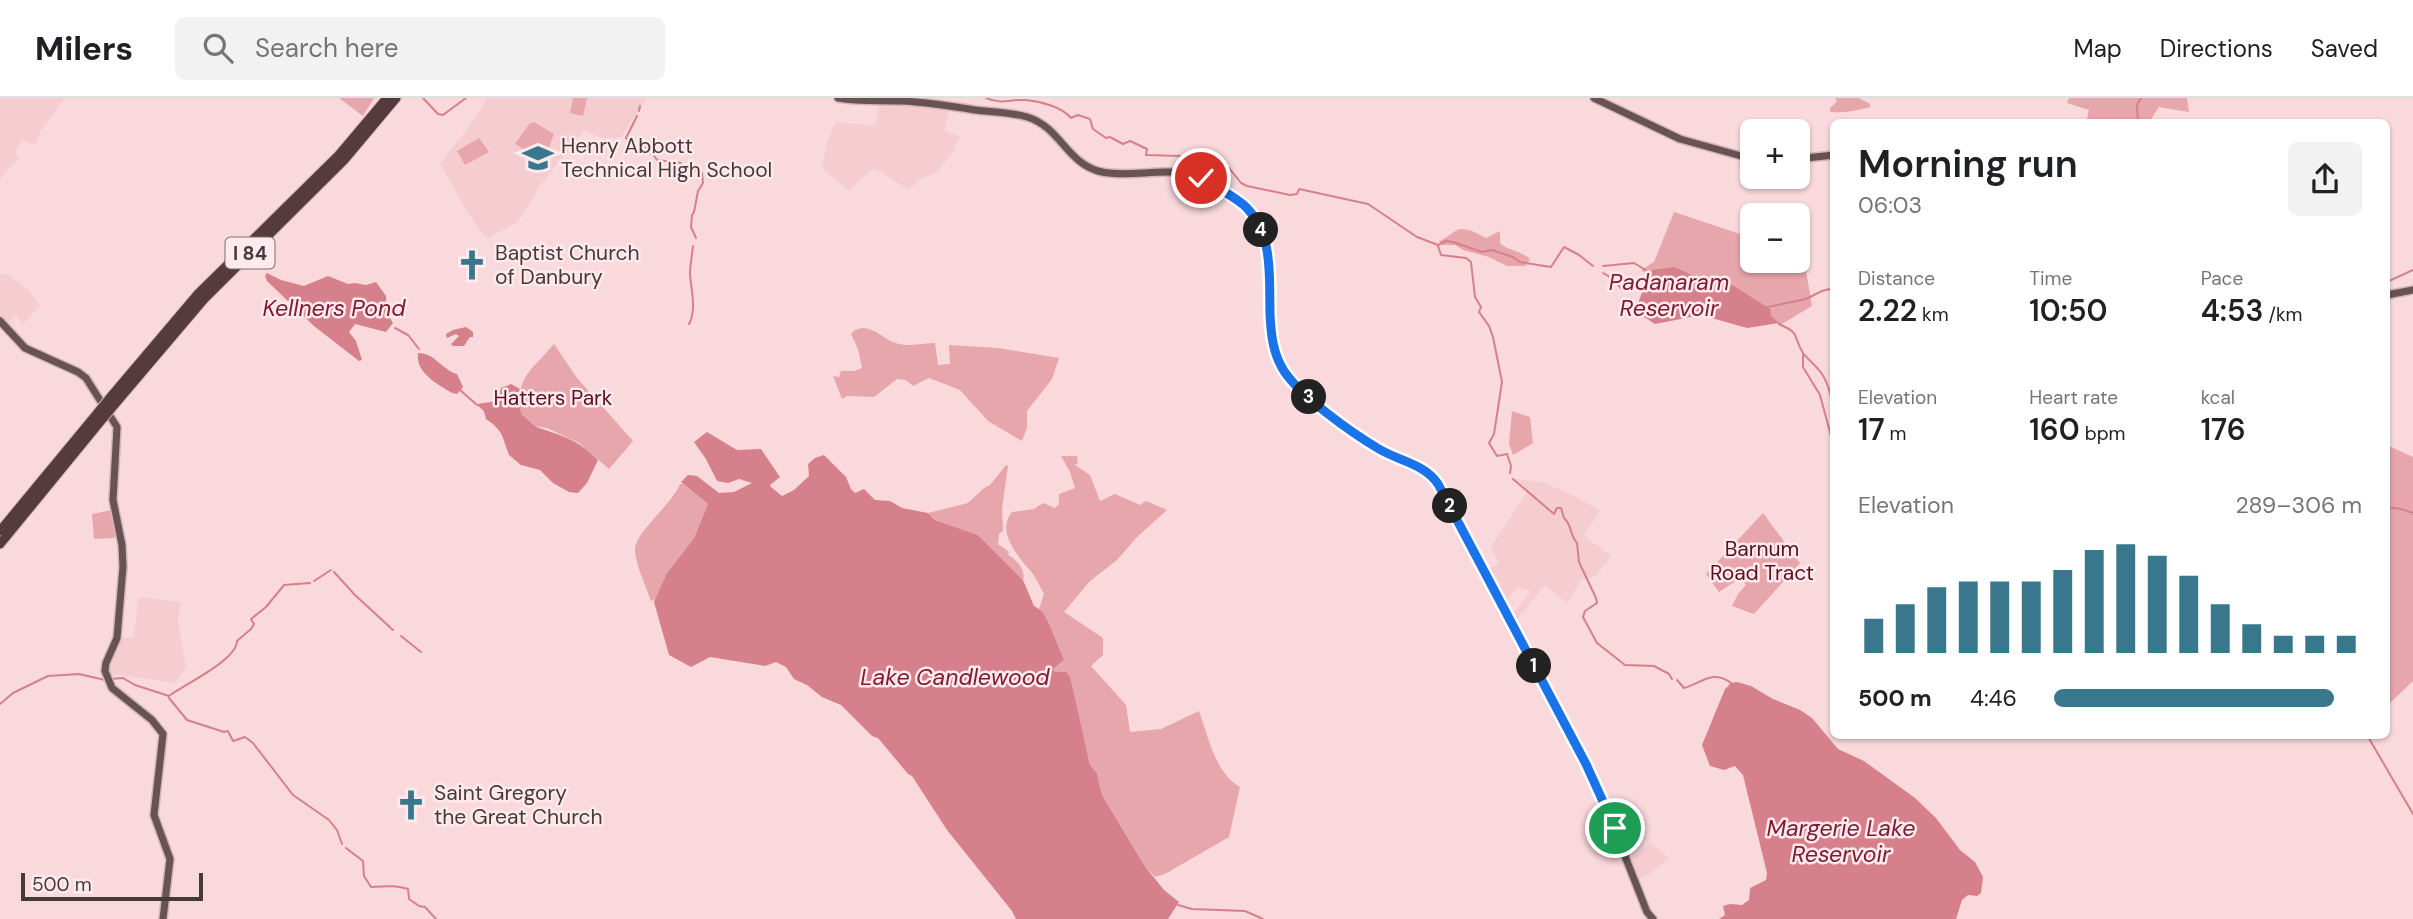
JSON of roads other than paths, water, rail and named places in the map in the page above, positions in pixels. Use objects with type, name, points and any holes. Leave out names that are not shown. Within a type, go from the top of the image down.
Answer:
[{"type":"highway","name":"I 84","points":[[0,531],[204,299],[344,160],[389,101]]},
{"type":"highway","name":"I 84","points":[[0,544],[102,414]]},
{"type":"main road","points":[[838,98],[859,102],[903,101],[1029,118],[1048,128],[1072,156],[1090,168],[1113,173],[1193,175],[1230,196],[1248,210],[1266,242],[1271,333],[1282,368],[1299,389],[1361,437],[1381,450],[1425,470],[1435,479],[1589,770],[1647,912],[1653,919]]},
{"type":"main road","points":[[1594,98],[1680,139],[1740,156]]},
{"type":"main road","points":[[1810,158],[1830,155]]},
{"type":"main road","points":[[2390,294],[2413,290]]},
{"type":"main road","points":[[0,321],[25,348],[86,378],[115,422],[118,437],[113,473],[113,500],[123,553],[118,634],[106,663],[107,679],[116,693],[152,720],[163,734],[154,815],[170,859],[163,919]]},
{"type":"water","name":"Padanaram Reservoir","points":[[1674,267],[1694,276],[1712,278],[1734,286],[1770,309],[1771,316],[1779,323],[1747,328],[1701,315],[1655,324],[1635,311],[1652,270]]},
{"type":"water","name":"Kellners Pond","points":[[267,273],[304,286],[328,276],[348,284],[366,285],[376,282],[386,296],[387,313],[393,323],[386,332],[355,324],[349,332],[356,341],[362,360],[359,361],[314,326],[267,281]]},
{"type":"water","points":[[466,327],[473,332],[473,337],[470,337],[464,346],[453,346],[451,344],[459,336],[456,334],[447,338],[446,334]]},
{"type":"water","points":[[418,353],[429,356],[457,374],[463,387],[457,394],[423,372]]},
{"type":"water","points":[[511,384],[520,389],[518,395],[521,414],[530,422],[577,443],[598,460],[587,483],[578,493],[569,492],[553,483],[540,470],[521,465],[509,455],[499,431],[486,419],[484,411],[477,405],[494,401],[501,388]]},
{"type":"water","name":"Lake Candlewood","points":[[707,432],[737,450],[761,449],[780,477],[770,485],[782,496],[794,490],[809,476],[808,464],[824,455],[846,477],[855,493],[864,489],[875,500],[890,501],[902,508],[928,513],[935,520],[978,535],[1023,580],[1034,606],[1042,611],[1049,624],[1064,660],[1053,669],[1055,672],[1066,672],[1070,677],[1090,765],[1097,774],[1102,795],[1144,865],[1164,890],[1179,902],[1168,919],[1016,919],[947,830],[912,776],[878,738],[872,736],[841,705],[822,697],[794,679],[786,667],[776,662],[765,666],[710,657],[691,667],[669,655],[654,602],[667,573],[694,538],[708,504],[681,482],[688,475],[697,476],[719,493],[734,492],[752,483],[739,479],[728,483],[717,481],[694,442]]},
{"type":"water","name":"Margerie Lake Reservoir","points":[[1731,683],[1751,686],[1812,718],[1838,749],[1864,761],[1915,798],[1936,818],[1960,850],[1975,862],[1983,877],[1981,893],[1977,896],[1968,895],[1962,900],[1956,919],[1719,919],[1725,915],[1723,906],[1742,905],[1749,900],[1750,888],[1766,880],[1767,873],[1743,775],[1735,766],[1724,770],[1710,766],[1702,745],[1725,689]]},
{"type":"waterway","points":[[423,98],[438,114],[443,115],[466,98]]},
{"type":"waterway","points":[[986,98],[1050,105],[1071,118],[1078,115],[1090,119],[1093,129],[1106,138],[1110,137],[1123,144],[1130,141],[1147,149],[1146,155],[1180,156],[1204,163],[1220,164],[1229,168],[1241,183],[1247,186],[1290,195],[1297,194],[1299,189],[1368,204],[1417,237],[1438,245],[1446,241],[1453,242],[1482,252],[1492,250],[1520,262],[1551,267],[1564,247],[1593,266]]},
{"type":"waterway","points":[[2138,119],[2137,105],[2141,98]]},
{"type":"waterway","points":[[639,111],[640,106]]},
{"type":"waterway","points":[[637,116],[626,138],[635,147],[647,146],[645,152],[653,154],[657,160],[681,163],[684,168],[702,173],[703,183],[698,191],[692,215],[691,227],[696,238]]},
{"type":"waterway","points":[[689,324],[693,306],[690,274],[693,246]]},
{"type":"waterway","points":[[1438,246],[1441,255],[1466,258],[1471,262],[1475,297],[1481,307],[1479,312],[1493,337],[1502,382],[1494,434],[1489,443],[1497,456],[1507,454],[1510,473]]},
{"type":"waterway","points":[[1603,266],[1634,263],[1649,272]]},
{"type":"waterway","points":[[2390,281],[2413,270]]},
{"type":"waterway","points":[[1603,273],[1624,291]]},
{"type":"waterway","points":[[1763,308],[1806,299],[1830,289]]},
{"type":"waterway","points":[[1779,324],[1794,333],[1803,353],[1822,374],[1830,393]]},
{"type":"waterway","points":[[395,328],[408,335],[419,349]]},
{"type":"waterway","points":[[1803,354],[1803,367],[1820,395],[1830,432]]},
{"type":"waterway","points":[[459,389],[477,405]]},
{"type":"waterway","points":[[1513,479],[1554,514],[1557,508],[1561,508],[1577,543],[1579,562],[1596,598],[1597,603],[1585,611],[1583,617],[1597,643],[1625,665],[1654,666],[1669,674],[1672,679]]},
{"type":"waterway","points":[[2390,507],[2413,513]]},
{"type":"waterway","points":[[314,581],[331,570]]},
{"type":"waterway","points":[[334,572],[393,630]]},
{"type":"waterway","points":[[111,679],[123,678],[135,685],[169,696],[229,656],[237,641],[254,624],[251,619],[266,607],[284,585],[310,583]]},
{"type":"waterway","points":[[401,636],[421,652]]},
{"type":"waterway","points":[[0,704],[13,693],[48,676],[79,674],[105,680]]},
{"type":"waterway","points":[[1677,680],[1684,688],[1713,677],[1731,683]]},
{"type":"waterway","points":[[169,698],[187,720],[228,731],[233,741],[245,737],[253,743],[293,795],[329,820],[337,830],[342,844]]},
{"type":"waterway","points":[[2369,739],[2413,814]]},
{"type":"waterway","points":[[346,848],[363,861],[364,876],[371,887],[394,886],[408,889],[409,899],[425,907],[436,919]]},
{"type":"waterway","points":[[1178,905],[1192,909],[1245,911],[1263,919]]},
{"type":"place","name":"Henry Abbott Technical High School","points":[[538,158]]},
{"type":"place","name":"Baptist Church of Danbury","points":[[472,265]]},
{"type":"place","name":"Saint Gregory the Great Church","points":[[411,805]]},
{"type":"park label","name":"Hatters Park","points":[[553,398]]},
{"type":"park label","name":"Barnum Road Tract","points":[[1762,561]]}]
